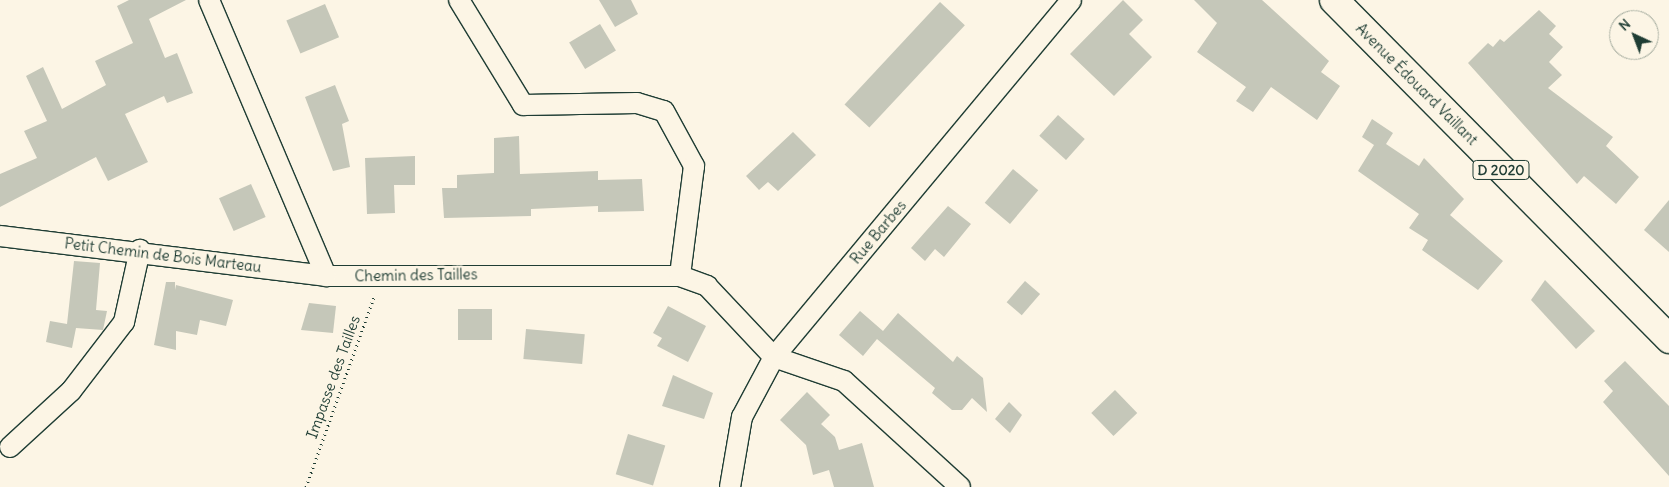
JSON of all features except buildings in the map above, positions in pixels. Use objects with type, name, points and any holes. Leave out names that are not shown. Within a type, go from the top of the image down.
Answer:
[{"type":"main road","name":"Avenue Édouard Vaillant","points":[[1334,0],[1669,339]]},
{"type":"street","points":[[209,0],[326,276]]},
{"type":"street","points":[[459,0],[523,105],[637,103],[664,110],[694,166],[680,276]]},
{"type":"street","name":"Rue Barbes","points":[[730,487],[742,417],[774,356],[1071,0]]},
{"type":"street","name":"Petit Chemin de Bois Marteau","points":[[0,236],[140,250],[326,276]]},
{"type":"street","points":[[10,447],[71,391],[124,322],[140,250]]},
{"type":"street","name":"Chemin des Tailles","points":[[326,276],[680,276],[707,286],[774,356]]},
{"type":"street","points":[[774,356],[844,381],[960,487]]},
{"type":"path","name":"Impasse des Tailles","points":[[306,487],[382,276]]}]
